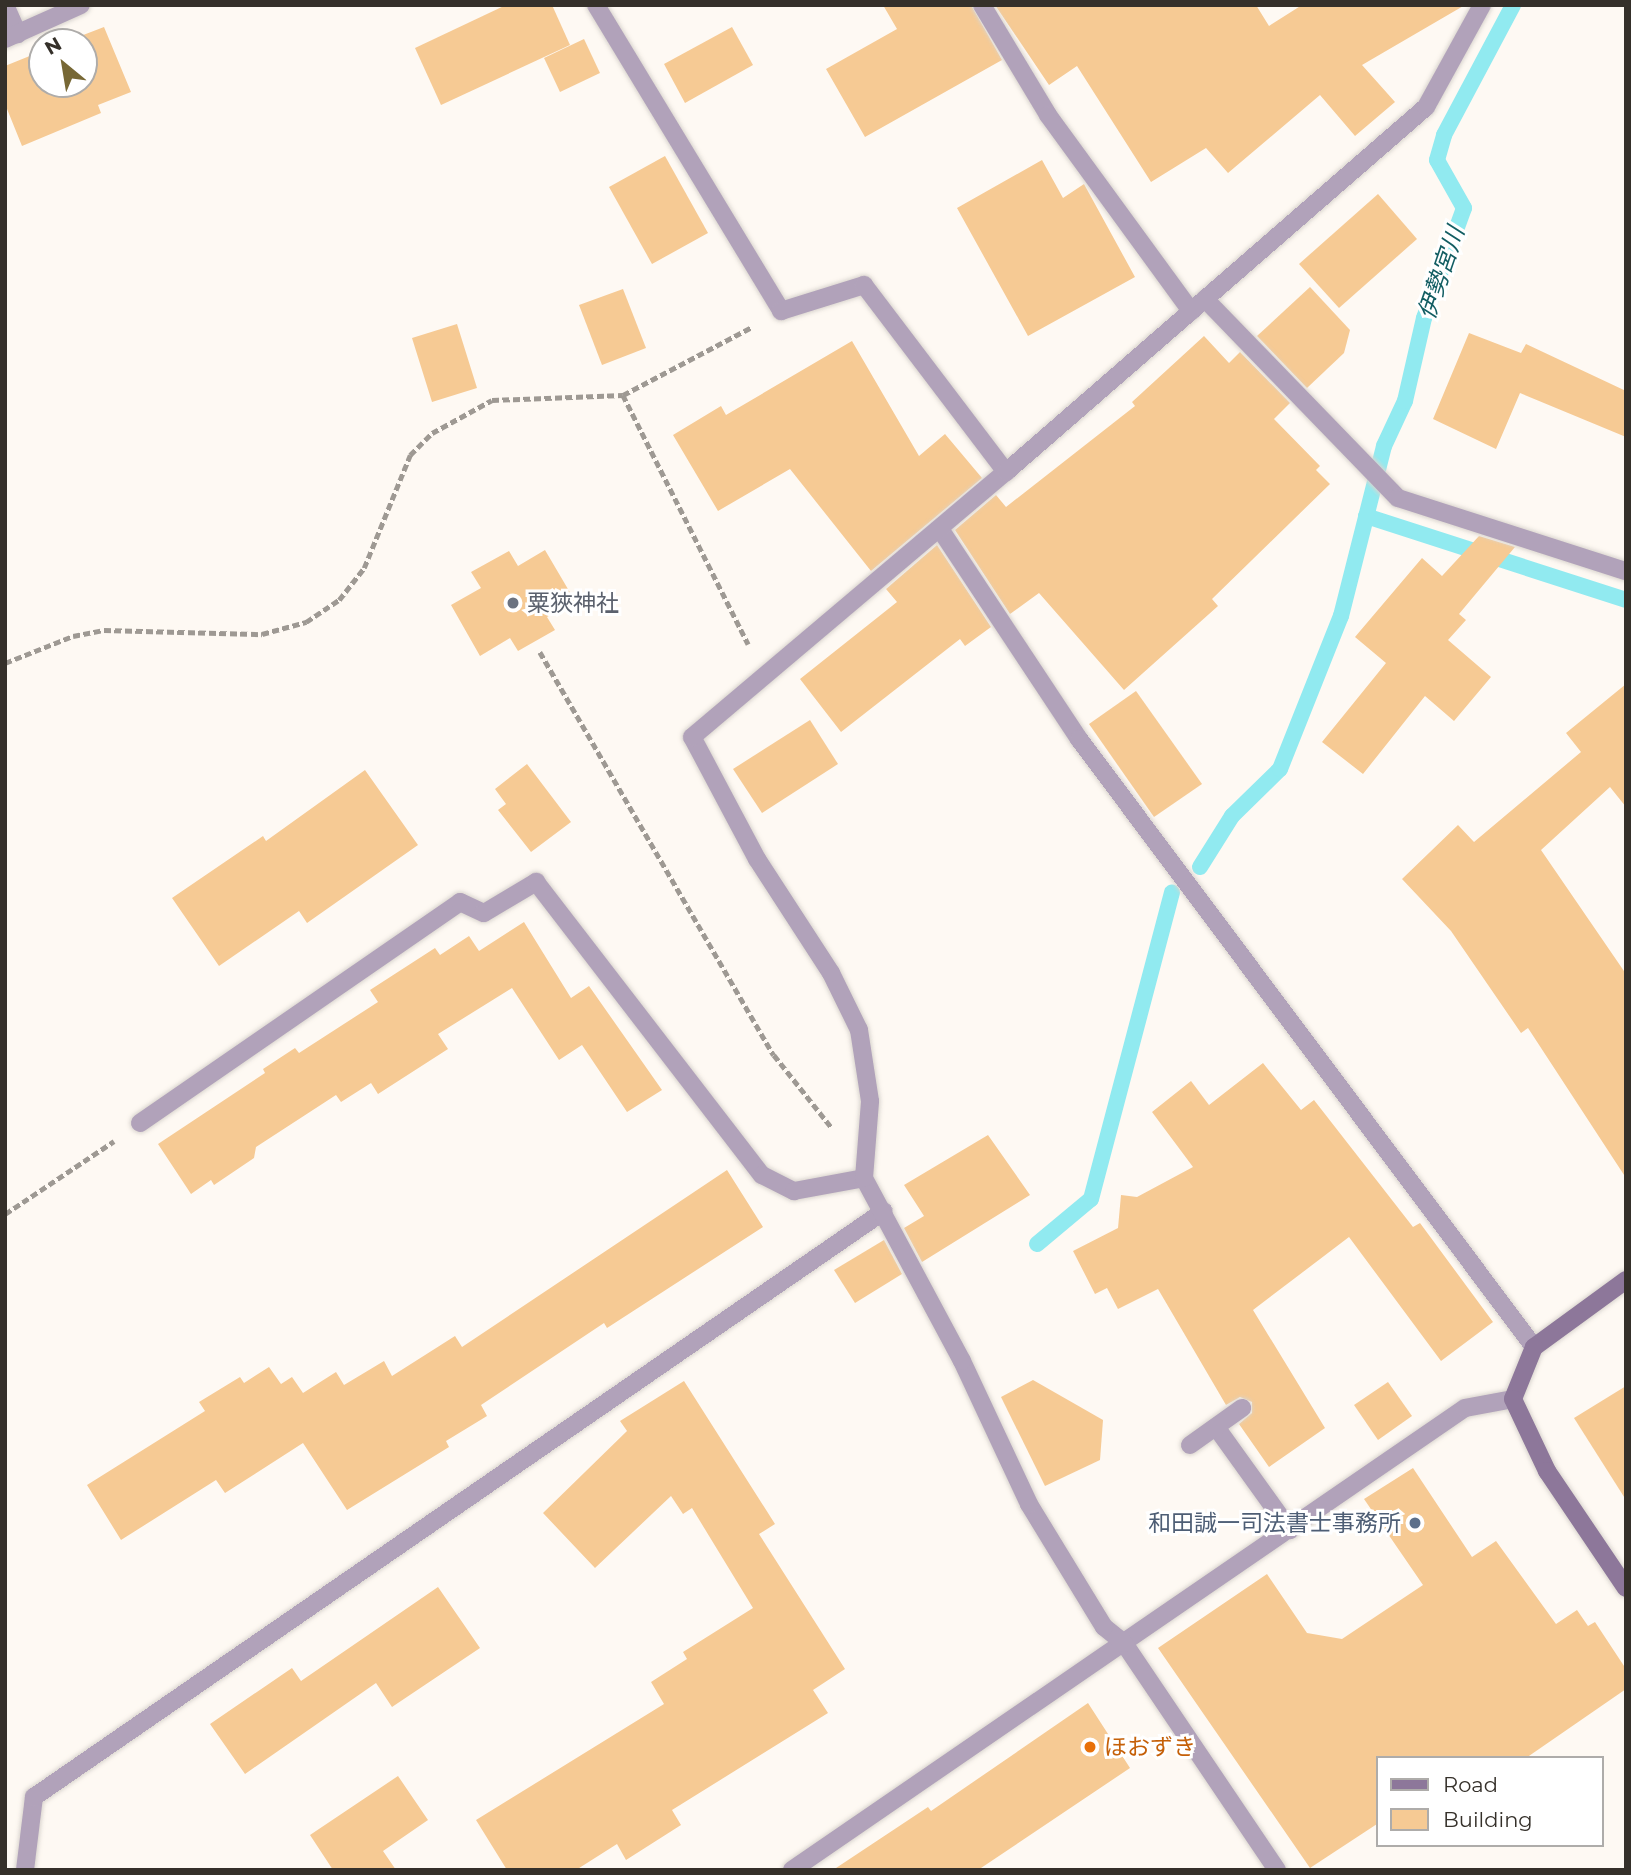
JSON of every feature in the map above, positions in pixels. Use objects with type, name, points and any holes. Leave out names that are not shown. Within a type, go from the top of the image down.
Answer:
[{"type":"street","points":[[5,5],[11,36],[81,5]]},
{"type":"street","points":[[596,5],[781,311],[864,285],[1006,472]]},
{"type":"street","points":[[982,5],[1048,115],[1198,305],[1398,498],[1626,571]]},
{"type":"street","points":[[1277,1870],[1124,1643],[1104,1627],[1029,1504],[962,1361],[884,1210],[864,1178],[864,1150],[870,1101],[859,1030],[831,973],[757,859],[692,737],[940,529],[1426,107],[1482,5]]},
{"type":"street","points":[[940,529],[1079,739],[1534,1347]]},
{"type":"street","points":[[140,1123],[460,902],[484,913],[536,881],[762,1175],[794,1191],[864,1178]]},
{"type":"street","points":[[26,1870],[34,1797],[884,1210]]},
{"type":"street","points":[[1626,1280],[1534,1347],[1513,1399],[1547,1471],[1626,1588]]},
{"type":"street","points":[[792,1870],[1465,1408],[1513,1399]]},
{"type":"street","points":[[1190,1445],[1242,1408]]},
{"type":"street","points":[[1216,1427],[1290,1530]]},
{"type":"path","points":[[5,663],[73,636],[104,630],[262,634],[306,622],[339,600],[363,568],[410,455],[432,433],[492,400],[622,395],[781,311]]},
{"type":"path","points":[[622,395],[764,676]]},
{"type":"path","points":[[540,652],[774,1055],[833,1129],[864,1150]]},
{"type":"path","points":[[5,1214],[140,1123]]},
{"type":"building","points":[[506,5],[552,5],[570,45],[441,105],[415,48]]},
{"type":"building","points":[[883,5],[971,5],[1002,60],[865,137],[826,69],[897,29]]},
{"type":"building","points":[[995,5],[1256,5],[1269,26],[1302,5],[1465,5],[1362,65],[1395,102],[1355,136],[1320,95],[1228,173],[1206,148],[1151,182],[1077,66],[1049,85]]},
{"type":"building","points":[[104,27],[131,92],[98,105],[101,113],[22,146],[5,104],[5,66],[28,57],[28,98],[98,98],[98,29]]},
{"type":"building","points":[[732,27],[753,65],[685,103],[664,64]]},
{"type":"building","points":[[584,39],[600,73],[560,92],[544,58]]},
{"type":"building","points":[[665,156],[708,233],[652,264],[609,187]]},
{"type":"building","points":[[1042,160],[1063,198],[1084,184],[1135,277],[1028,336],[957,208]]},
{"type":"building","points":[[1378,194],[1417,239],[1339,308],[1299,264]]},
{"type":"building","points":[[1310,287],[1350,330],[1344,353],[1307,388],[1257,336]]},
{"type":"building","points":[[623,289],[646,348],[602,365],[579,305]]},
{"type":"building","points":[[457,324],[477,388],[432,402],[412,338]]},
{"type":"building","points":[[1469,333],[1521,353],[1526,344],[1626,391],[1626,437],[1520,393],[1496,449],[1433,419]]},
{"type":"building","points":[[1204,336],[1229,363],[1240,352],[1290,403],[1274,419],[1320,466],[1316,470],[1330,484],[1212,599],[1218,606],[1124,690],[1039,593],[1010,614],[955,530],[996,495],[1006,507],[1135,406],[1132,402]]},
{"type":"building","points":[[852,341],[919,456],[945,434],[982,478],[871,571],[790,469],[718,511],[673,435],[721,406],[726,415]]},
{"type":"building","points":[[1479,536],[1515,547],[1459,614],[1466,620],[1448,640],[1491,677],[1454,721],[1425,696],[1363,774],[1322,742],[1386,663],[1355,637],[1422,558],[1442,576]]},
{"type":"building","points":[[937,545],[991,627],[965,646],[960,639],[841,732],[800,679],[897,602],[886,589]]},
{"type":"building","name":"粟狹神社","points":[[545,550],[575,601],[547,617],[555,630],[518,651],[510,638],[480,656],[451,605],[481,588],[471,572],[509,551],[518,566]]},
{"type":"building","points":[[1626,684],[1626,807],[1610,787],[1541,850],[1626,974],[1626,1178],[1528,1028],[1521,1033],[1451,931],[1402,879],[1458,825],[1474,842],[1581,752],[1566,733]]},
{"type":"building","points":[[1136,691],[1202,784],[1154,817],[1089,724]]},
{"type":"building","points":[[810,720],[838,764],[762,813],[733,769]]},
{"type":"building","points":[[527,764],[571,822],[531,852],[498,810],[506,804],[495,789]]},
{"type":"building","points":[[365,770],[418,845],[307,923],[299,911],[219,966],[172,898],[263,836],[266,841]]},
{"type":"building","points":[[524,922],[571,998],[589,986],[662,1090],[627,1112],[582,1045],[559,1060],[512,988],[438,1034],[448,1049],[378,1094],[371,1083],[341,1102],[336,1095],[256,1147],[254,1158],[214,1185],[211,1180],[191,1194],[158,1144],[265,1073],[263,1069],[295,1048],[299,1053],[378,1002],[370,990],[435,948],[440,955],[469,936],[479,951]]},
{"type":"building","points":[[1263,1063],[1301,1110],[1314,1100],[1413,1227],[1420,1223],[1493,1322],[1441,1361],[1349,1237],[1253,1310],[1325,1428],[1269,1467],[1239,1424],[1252,1413],[1252,1402],[1240,1397],[1226,1405],[1158,1289],[1118,1309],[1107,1288],[1095,1294],[1073,1251],[1118,1228],[1121,1195],[1137,1197],[1193,1167],[1152,1112],[1191,1081],[1209,1105]]},
{"type":"building","points":[[988,1135],[1030,1195],[922,1262],[904,1228],[924,1216],[904,1185]]},
{"type":"building","points":[[727,1170],[763,1227],[607,1328],[604,1323],[481,1405],[487,1416],[446,1441],[449,1447],[347,1510],[303,1443],[225,1493],[216,1480],[121,1540],[87,1485],[205,1411],[199,1402],[240,1377],[244,1383],[269,1367],[281,1384],[292,1377],[303,1393],[336,1372],[344,1385],[384,1361],[392,1376],[455,1336],[462,1347]]},
{"type":"building","points":[[884,1240],[902,1274],[855,1303],[834,1270]]},
{"type":"building","points":[[1033,1380],[1103,1420],[1100,1460],[1045,1486],[1001,1397]]},
{"type":"building","points":[[684,1381],[775,1524],[759,1534],[845,1669],[813,1690],[828,1713],[672,1810],[681,1825],[626,1860],[617,1844],[576,1870],[507,1870],[476,1820],[664,1704],[651,1682],[687,1659],[683,1652],[753,1608],[692,1508],[683,1514],[671,1496],[595,1568],[543,1513],[627,1431],[620,1421]]},
{"type":"building","points":[[1388,1382],[1412,1416],[1378,1440],[1354,1405]]},
{"type":"building","points":[[1626,1386],[1626,1500],[1574,1418]]},
{"type":"building","points":[[1413,1468],[1472,1557],[1496,1541],[1556,1624],[1577,1610],[1588,1626],[1595,1622],[1626,1669],[1626,1689],[1529,1756],[1376,1756],[1376,1825],[1310,1868],[1158,1648],[1267,1574],[1307,1633],[1342,1639],[1423,1585],[1364,1499]]},
{"type":"building","points":[[438,1587],[480,1648],[392,1707],[376,1683],[245,1774],[210,1724],[292,1668],[301,1681]]},
{"type":"building","points":[[1088,1703],[1130,1768],[978,1870],[833,1870],[928,1807],[931,1811]]},
{"type":"building","points":[[398,1776],[428,1820],[383,1851],[396,1870],[333,1870],[310,1835]]},
{"type":"waterway","name":"伊勢宮川","points":[[1200,867],[1232,816],[1280,769],[1341,616],[1384,446],[1405,401],[1424,318],[1464,208],[1437,160],[1444,135],[1513,5]]},
{"type":"waterway","points":[[1366,516],[1626,600]]},
{"type":"waterway","points":[[1037,1244],[1091,1199],[1172,893]]},
{"type":"place","name":"粟狹神社","points":[[513,603]]},
{"type":"place","name":"和田誠一司法書士事務所","points":[[1415,1523]]},
{"type":"place","name":"ほおずき","points":[[1090,1747]]}]
